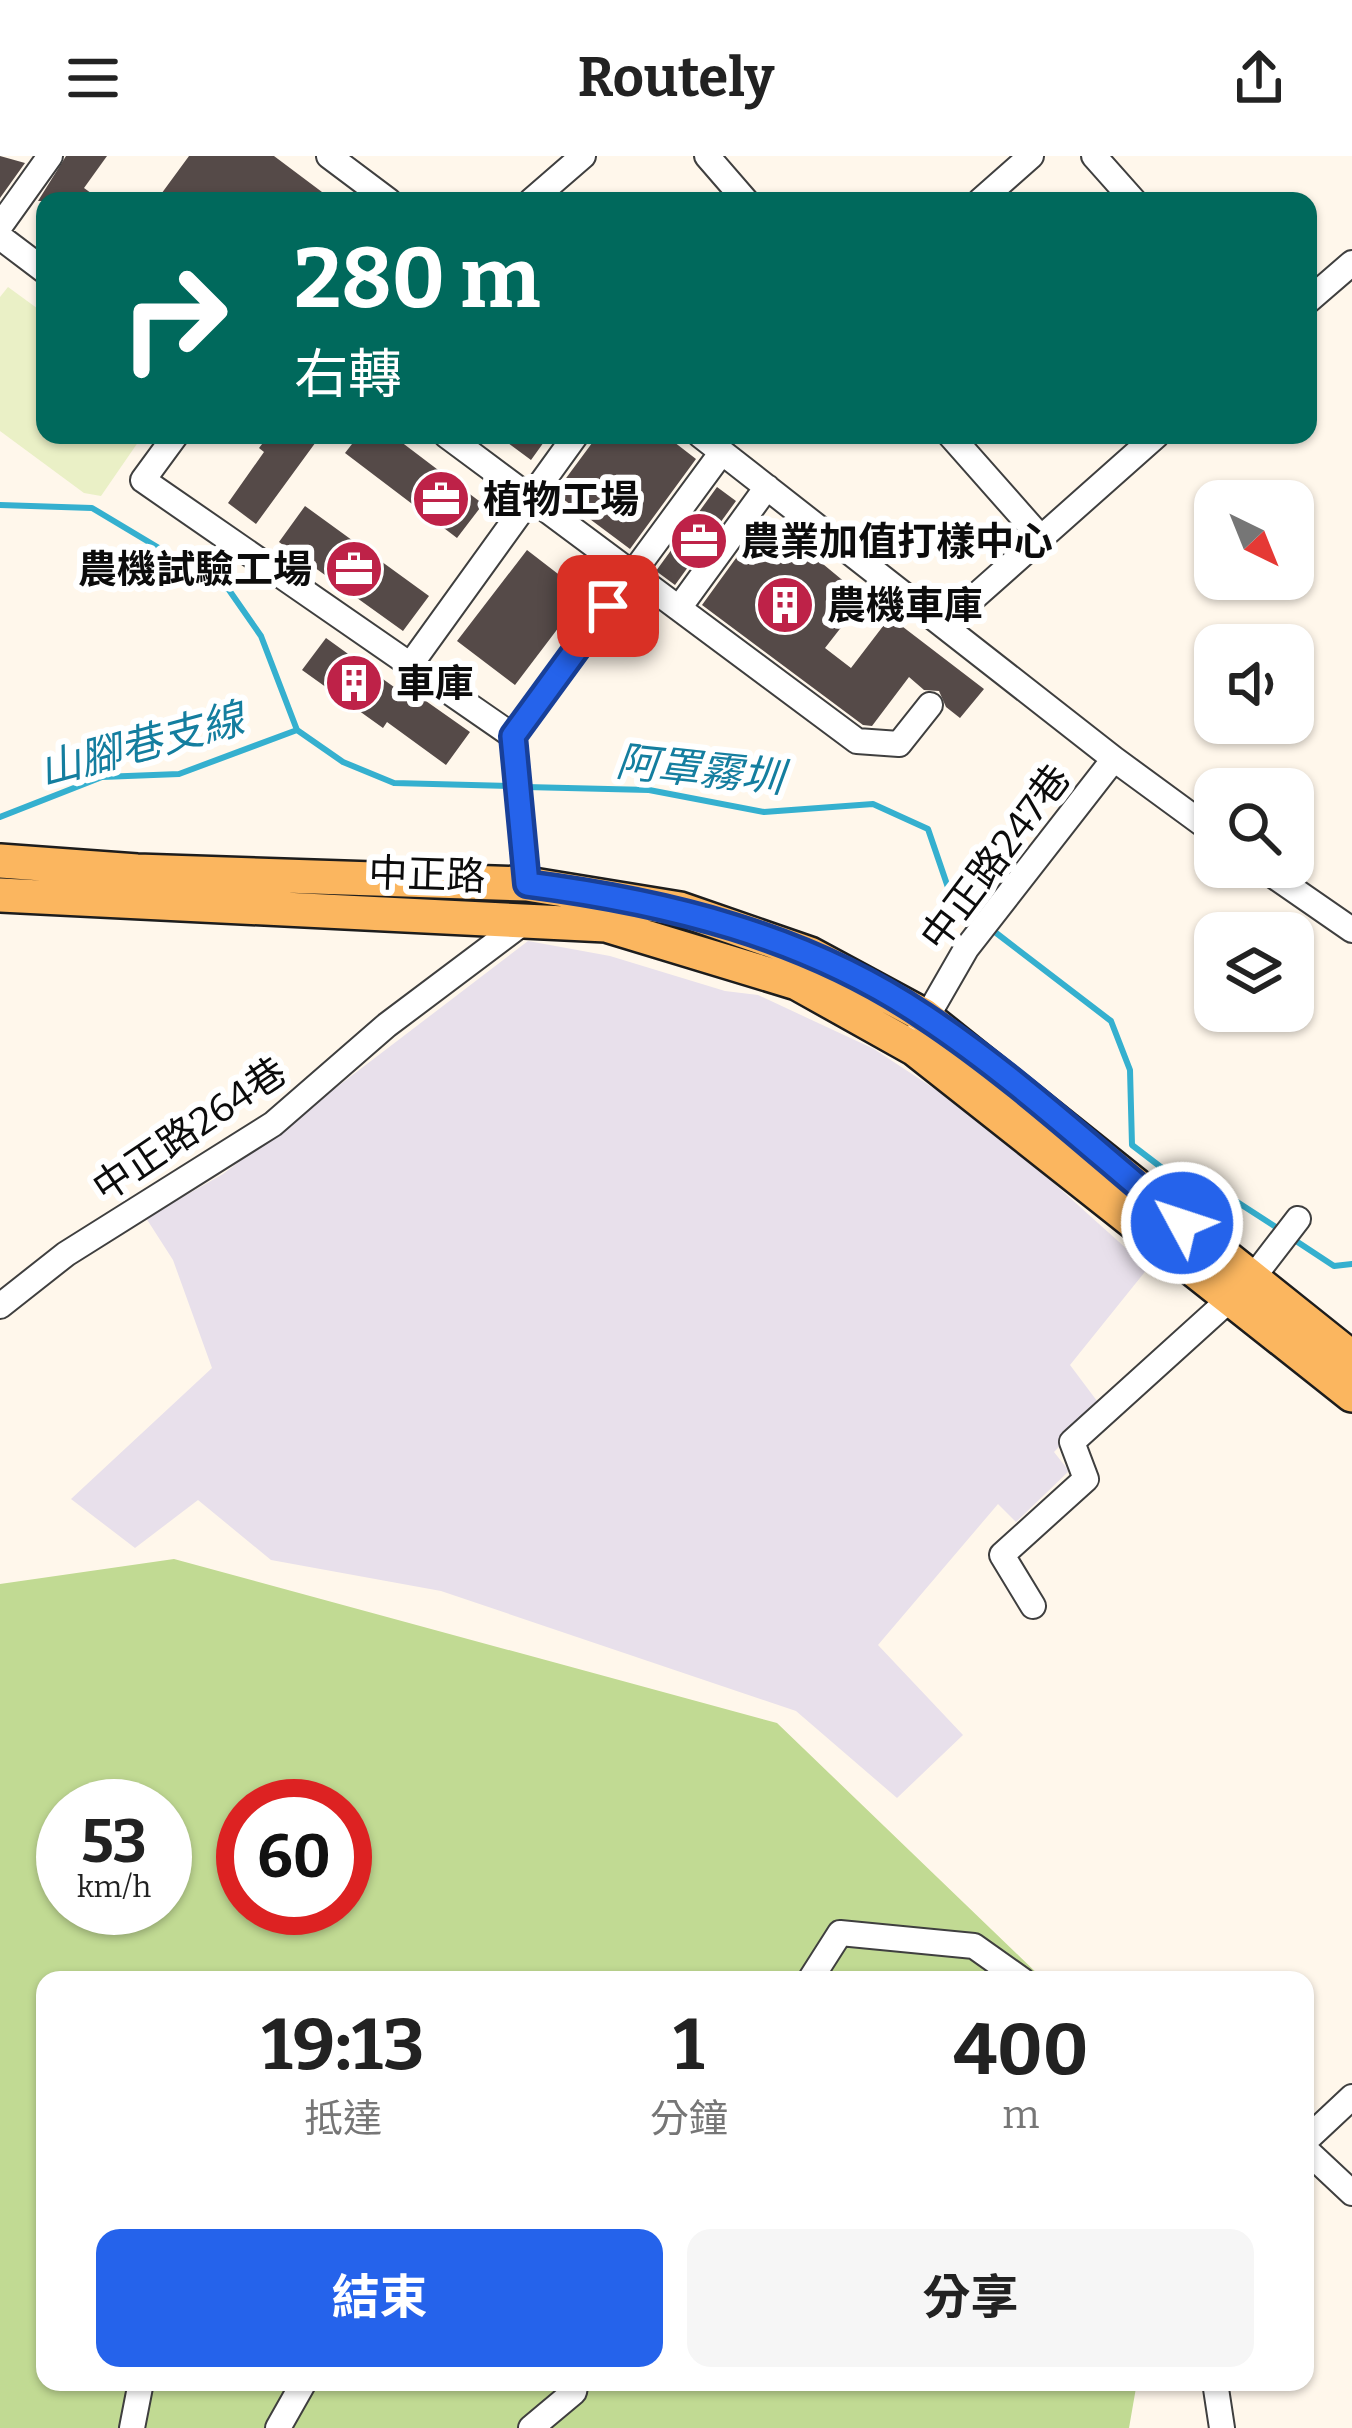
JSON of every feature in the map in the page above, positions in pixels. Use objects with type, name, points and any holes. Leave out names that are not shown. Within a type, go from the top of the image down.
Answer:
[{"type":"main road","name":"中正路","points":[[0,861],[137,871],[527,884],[610,895],[715,920],[810,954],[923,1015],[1247,1280],[1352,1395]]},
{"type":"main road","name":"中正路","points":[[0,896],[606,925],[736,961],[797,983],[915,1049],[1352,1358]]},
{"type":"street","points":[[0,226],[50,156]]},
{"type":"street","points":[[329,156],[357,191]]},
{"type":"street","points":[[541,192],[583,156]]},
{"type":"street","points":[[707,156],[738,192]]},
{"type":"street","points":[[990,192],[1031,156]]},
{"type":"street","points":[[1094,156],[1126,192]]},
{"type":"street","points":[[0,237],[36,264]]},
{"type":"street","points":[[1317,293],[1352,263]]},
{"type":"street","points":[[169,444],[143,480],[408,668],[513,736]]},
{"type":"street","points":[[458,444],[857,741],[899,744],[930,705]]},
{"type":"street","points":[[408,668],[570,444]]},
{"type":"street","points":[[527,884],[513,736],[632,574],[709,444]]},
{"type":"street","points":[[715,444],[1114,759]]},
{"type":"street","points":[[958,444],[1042,538]]},
{"type":"street","points":[[943,626],[1147,444]]},
{"type":"street","points":[[680,608],[767,487]]},
{"type":"street","name":"中正路247巷","points":[[915,1049],[923,1015],[966,949],[1114,759],[1194,818]]},
{"type":"street","points":[[1291,888],[1352,930]]},
{"type":"street","name":"中正路264巷","points":[[0,1306],[66,1254],[273,1124],[387,1025],[528,919]]},
{"type":"street","points":[[1034,1606],[1002,1556],[1086,1479],[1072,1442],[1247,1280],[1298,1219]]},
{"type":"street","points":[[817,1971],[840,1933],[974,1946],[1009,1971]]},
{"type":"street","points":[[1314,2136],[1352,2097]]},
{"type":"street","points":[[1314,2154],[1352,2193]]},
{"type":"street","points":[[132,2428],[139,2391]]},
{"type":"street","points":[[278,2428],[299,2391]]},
{"type":"street","points":[[531,2428],[574,2391]]},
{"type":"street","points":[[1216,2391],[1222,2428]]},
{"type":"shaded area","points":[[528,941],[610,956],[725,991],[758,995],[874,1049],[988,1124],[1148,1268],[1070,1365],[1100,1405],[1054,1452],[1069,1471],[1016,1522],[998,1504],[878,1645],[963,1735],[897,1798],[796,1711],[441,1591],[271,1560],[198,1500],[135,1548],[71,1499],[212,1368],[173,1260],[146,1218],[223,1174]]},
{"type":"green space","points":[[8,287],[36,307],[36,444],[137,444],[101,496],[84,493],[0,431],[0,297]]},
{"type":"green space","points":[[174,1559],[777,1723],[1035,1971],[36,1971],[36,2391],[1135,2391],[1129,2428],[0,2428],[0,1584]]},
{"type":"building","points":[[0,156],[25,163],[0,198]]},
{"type":"building","points":[[66,156],[107,156],[84,188],[90,192],[44,192]]},
{"type":"building","points":[[189,156],[274,156],[322,192],[163,192]]},
{"type":"building","points":[[262,444],[314,444],[256,524],[228,503],[264,452],[259,448]]},
{"type":"building","points":[[352,444],[404,444],[483,504],[457,538],[345,453]]},
{"type":"building","points":[[509,444],[543,444],[531,460]]},
{"type":"building","points":[[591,444],[677,444],[696,459],[630,549],[555,493]]},
{"type":"building","name":"農業加值打樣中心","points":[[717,487],[736,501],[675,585],[656,571]]},
{"type":"building","name":"農機試驗工場","points":[[305,506],[429,596],[403,631],[279,542]]},
{"type":"building","points":[[760,525],[796,551],[800,545],[864,598],[825,648],[851,668],[890,617],[984,689],[960,718],[946,707],[939,691],[924,690],[909,677],[872,726],[863,725],[702,605]]},
{"type":"building","points":[[527,550],[584,594],[515,685],[457,641]]},
{"type":"building","points":[[326,638],[412,700],[416,694],[470,732],[446,765],[387,722],[383,728],[302,670]]},
{"type":"waterway","name":"阿罩霧圳","points":[[0,505],[92,508],[229,590],[261,636],[297,730],[343,762],[394,783],[513,786]]},
{"type":"waterway","name":"山腳巷支線","points":[[0,817],[102,777],[179,774],[297,730]]},
{"type":"waterway","name":"阿罩霧圳","points":[[526,787],[649,790],[764,812],[873,804],[928,829],[953,902],[980,921]]},
{"type":"waterway","name":"阿罩霧圳","points":[[991,929],[1111,1021],[1130,1070],[1132,1145],[1183,1184],[1231,1198],[1282,1231]]},
{"type":"waterway","name":"阿罩霧圳","points":[[1293,1239],[1334,1266],[1352,1264]]},
{"type":"place","name":"植物工場","points":[[441,499]]},
{"type":"place","name":"農業加值打樣中心","points":[[699,541]]},
{"type":"place","name":"農機試驗工場","points":[[354,569]]},
{"type":"place","name":"農機車庫","points":[[785,605]]},
{"type":"place","name":"車庫","points":[[354,683]]},
{"type":"route","points":[[608,606],[513,736],[527,884],[680,909],[810,954],[923,1015],[1182,1223]]}]
